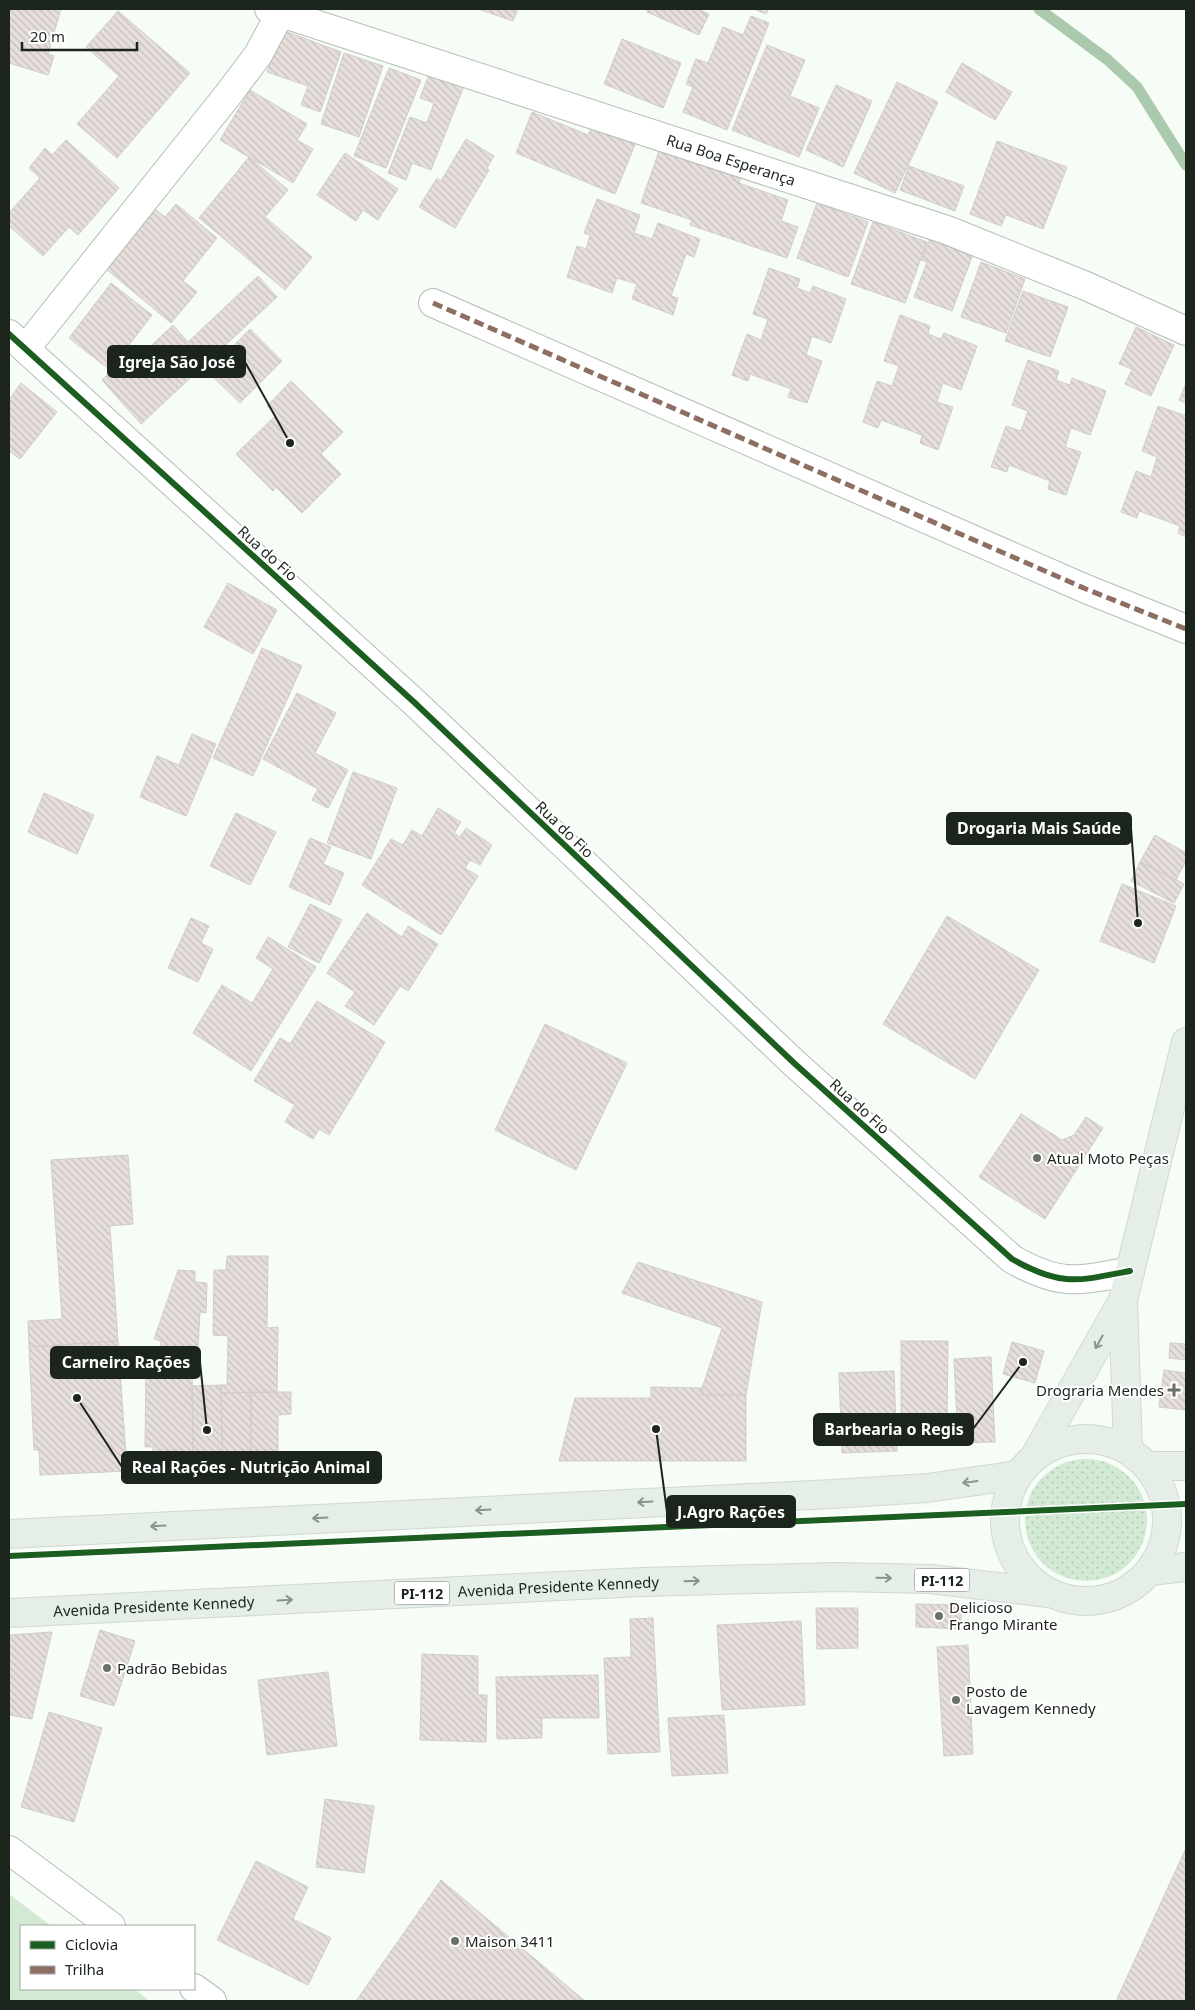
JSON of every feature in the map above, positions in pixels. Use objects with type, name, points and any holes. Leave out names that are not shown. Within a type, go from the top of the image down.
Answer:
[{"type":"main road","points":[[1138,1458],[1123,1300],[1186,1042]]},
{"type":"main road","name":"Avenida Presidente Kennedy","points":[[1048,1593],[1026,1576],[1012,1554],[1005,1534],[1004,1513],[1027,1466],[1123,1300]]},
{"type":"main road","points":[[9,1534],[928,1488],[1027,1466],[1057,1444],[1081,1438],[1105,1441],[1138,1458],[1186,1466]]},
{"type":"main road","name":"Avenida Presidente Kennedy","points":[[9,1613],[643,1582],[835,1577],[930,1579],[1048,1593],[1075,1602],[1102,1600],[1129,1590],[1150,1571],[1163,1546],[1168,1520],[1162,1490],[1138,1458]]},
{"type":"main road","points":[[1150,1571],[1186,1567]]},
{"type":"street","name":"Rua Boa Esperança","points":[[275,10],[947,230],[1086,286],[1186,332]]},
{"type":"street","points":[[17,341],[227,96],[258,55],[275,10]]},
{"type":"street","points":[[433,302],[1086,589],[1186,628]]},
{"type":"street","name":"Rua do Fio","points":[[17,341],[415,703],[794,1064],[1012,1259],[1037,1274],[1065,1281],[1130,1271]]},
{"type":"street","points":[[9,1850],[110,1925]]},
{"type":"street","points":[[195,1989],[212,2001]]},
{"type":"green space","points":[[1086,1459],[1098,1460],[1109,1464],[1129,1477],[1142,1497],[1146,1508],[1146,1532],[1142,1543],[1129,1563],[1109,1576],[1098,1580],[1086,1581],[1074,1580],[1063,1576],[1043,1563],[1030,1543],[1026,1532],[1025,1520],[1026,1508],[1030,1497],[1043,1477],[1063,1464],[1074,1460]]},
{"type":"green space","points":[[9,1894],[50,1925],[20,1925],[20,1990],[135,1990],[150,2001],[9,2001]]},
{"type":"building","points":[[9,9],[61,9],[48,54],[54,56],[48,75],[9,63]]},
{"type":"building","points":[[478,9],[518,9],[513,21]]},
{"type":"building","points":[[648,9],[698,9],[709,14],[699,35],[647,12]]},
{"type":"building","points":[[754,9],[769,9],[766,14]]},
{"type":"building","points":[[118,11],[190,73],[117,158],[77,124],[119,76],[86,47]]},
{"type":"building","points":[[751,16],[769,23],[727,130],[683,112],[693,87],[686,84],[696,59],[708,63],[723,27],[743,35]]},
{"type":"building","points":[[282,30],[341,52],[320,112],[301,105],[308,86],[267,72]]},
{"type":"building","points":[[622,39],[681,63],[663,108],[604,84]]},
{"type":"building","points":[[767,45],[805,60],[790,96],[819,108],[799,157],[732,130]]},
{"type":"building","points":[[344,53],[383,66],[359,137],[321,124]]},
{"type":"building","points":[[962,63],[1012,92],[995,120],[946,92]]},
{"type":"building","points":[[389,68],[421,80],[386,168],[354,156]]},
{"type":"building","points":[[430,72],[464,86],[431,170],[412,163],[406,180],[388,173],[410,117],[427,123],[434,103],[420,98]]},
{"type":"building","points":[[897,82],[938,102],[895,193],[854,173]]},
{"type":"building","points":[[836,85],[872,101],[843,167],[806,150]]},
{"type":"building","points":[[250,90],[307,124],[297,140],[313,149],[293,183],[220,140]]},
{"type":"building","points":[[532,112],[588,135],[593,124],[636,142],[615,194],[516,153]]},
{"type":"building","points":[[466,139],[494,156],[487,168],[489,170],[455,228],[419,207],[437,178],[441,181]]},
{"type":"building","points":[[66,140],[119,188],[78,235],[69,227],[43,256],[9,226],[9,213],[40,178],[29,168],[45,148],[52,155]]},
{"type":"building","points":[[997,141],[1067,167],[1043,229],[1006,215],[1001,226],[970,214]]},
{"type":"building","points":[[661,145],[742,173],[739,183],[788,200],[781,221],[798,227],[787,258],[690,225],[692,220],[641,203]]},
{"type":"building","points":[[345,153],[398,189],[378,220],[363,210],[356,221],[317,195]]},
{"type":"building","points":[[249,157],[288,190],[265,217],[312,257],[285,290],[199,218]]},
{"type":"building","points":[[909,166],[964,186],[955,211],[900,190]]},
{"type":"building","points":[[597,199],[640,215],[634,233],[652,239],[658,223],[700,239],[694,257],[686,254],[671,296],[678,298],[673,315],[632,299],[637,284],[617,278],[612,293],[567,277],[577,246],[586,249],[590,235],[584,233]]},
{"type":"building","points":[[817,203],[868,222],[848,277],[797,258]]},
{"type":"building","points":[[176,204],[217,238],[183,281],[197,292],[171,323],[106,269],[155,209],[165,217]]},
{"type":"building","points":[[873,222],[927,242],[905,303],[851,284]]},
{"type":"building","points":[[930,238],[973,254],[952,311],[914,297],[927,262],[921,260]]},
{"type":"building","points":[[981,262],[1025,279],[1006,333],[961,317]]},
{"type":"building","points":[[769,268],[800,279],[797,288],[810,293],[813,286],[846,299],[831,343],[812,336],[806,355],[822,361],[807,403],[788,397],[791,389],[750,374],[748,381],[732,375],[747,334],[761,340],[768,319],[753,314]]},
{"type":"building","points":[[258,276],[277,297],[141,424],[102,380],[130,353],[137,359],[173,325],[188,342]]},
{"type":"building","points":[[111,283],[152,315],[110,370],[69,338]]},
{"type":"building","points":[[1023,291],[1068,307],[1050,357],[1005,341]]},
{"type":"building","points":[[900,315],[930,326],[928,334],[941,339],[944,333],[977,346],[961,390],[943,383],[937,402],[953,407],[938,450],[920,443],[922,435],[881,420],[878,428],[863,422],[877,381],[892,386],[899,366],[884,361]]},
{"type":"building","points":[[1136,327],[1174,345],[1151,396],[1125,384],[1132,369],[1119,364]]},
{"type":"building","points":[[250,329],[282,361],[240,403],[208,372]]},
{"type":"building","points":[[1028,360],[1059,371],[1056,380],[1070,385],[1072,378],[1106,391],[1090,435],[1071,428],[1065,447],[1081,452],[1066,495],[1048,489],[1050,481],[1009,465],[1007,472],[991,467],[1006,426],[1021,431],[1028,411],[1012,405]]},
{"type":"building","points":[[291,381],[343,432],[321,454],[341,474],[302,513],[276,487],[273,491],[236,454],[276,415],[267,406]]},
{"type":"building","points":[[21,383],[57,412],[20,459],[9,451],[9,400]]},
{"type":"building","points":[[1186,383],[1186,403],[1179,400]]},
{"type":"building","points":[[1158,406],[1186,416],[1186,537],[1178,533],[1180,526],[1139,511],[1137,518],[1121,512],[1136,471],[1151,477],[1157,457],[1142,451]]},
{"type":"building","points":[[228,583],[277,610],[253,654],[204,627]]},
{"type":"building","points":[[262,648],[302,666],[253,776],[213,758]]},
{"type":"building","points":[[297,693],[336,713],[315,753],[348,770],[328,808],[312,800],[318,789],[263,759]]},
{"type":"building","points":[[192,734],[216,744],[186,816],[140,797],[157,756],[179,765]]},
{"type":"building","points":[[353,772],[397,788],[371,859],[327,843]]},
{"type":"building","points":[[44,793],[94,815],[77,854],[28,832]]},
{"type":"building","points":[[438,808],[461,822],[454,833],[460,837],[466,828],[492,845],[480,865],[470,860],[465,868],[478,876],[441,935],[362,885],[391,839],[403,845],[412,830],[422,836]]},
{"type":"building","points":[[236,813],[276,832],[250,885],[210,866]]},
{"type":"building","points":[[1155,835],[1186,853],[1186,861],[1176,880],[1140,862]]},
{"type":"building","points":[[310,838],[331,847],[323,864],[344,873],[330,905],[289,887]]},
{"type":"building","points":[[1140,862],[1184,884],[1174,903],[1131,881]]},
{"type":"building","points":[[1122,884],[1176,906],[1154,963],[1100,941]]},
{"type":"building","points":[[310,904],[342,920],[319,963],[288,947]]},
{"type":"building","points":[[367,913],[402,937],[408,926],[438,944],[408,991],[400,986],[374,1025],[345,1006],[355,992],[327,973]]},
{"type":"building","points":[[947,916],[1039,970],[975,1079],[883,1024]]},
{"type":"building","points":[[191,918],[209,926],[201,943],[213,949],[198,982],[168,968]]},
{"type":"building","points":[[268,937],[316,967],[251,1071],[193,1033],[222,985],[252,1003],[273,969],[256,958]]},
{"type":"building","points":[[317,1001],[385,1042],[329,1135],[319,1129],[313,1139],[285,1122],[295,1105],[254,1081],[280,1038],[290,1044]]},
{"type":"building","points":[[545,1024],[627,1063],[576,1170],[495,1130]]},
{"type":"building","name":"Atual Moto Peças","points":[[1021,1114],[1062,1140],[1074,1135],[1086,1117],[1103,1128],[1045,1219],[979,1177]]},
{"type":"building","points":[[128,1155],[133,1224],[110,1226],[118,1341],[29,1347],[28,1321],[62,1319],[51,1160]]},
{"type":"building","points":[[227,1256],[268,1256],[267,1328],[278,1327],[277,1392],[221,1393],[221,1385],[227,1385],[228,1336],[213,1335],[214,1270],[226,1270]]},
{"type":"building","points":[[638,1262],[762,1302],[746,1395],[702,1395],[702,1388],[722,1328],[622,1293]]},
{"type":"building","points":[[178,1270],[195,1271],[195,1282],[207,1283],[206,1313],[200,1312],[197,1366],[160,1367],[161,1341],[154,1339]]},
{"type":"building","points":[[118,1341],[127,1471],[40,1475],[39,1450],[34,1450],[29,1347]]},
{"type":"building","points":[[901,1341],[948,1341],[947,1421],[901,1421]]},
{"type":"building","points":[[1012,1342],[1044,1351],[1035,1383],[1003,1374]]},
{"type":"building","points":[[1170,1343],[1186,1344],[1186,1360],[1169,1358]]},
{"type":"building","points":[[991,1357],[995,1442],[958,1443],[954,1359]]},
{"type":"building","points":[[146,1367],[192,1367],[193,1468],[152,1470],[153,1447],[145,1447]]},
{"type":"building","name":"Drograria Mendes","points":[[1164,1370],[1186,1373],[1186,1410],[1159,1407]]},
{"type":"building","points":[[894,1371],[897,1451],[842,1453],[839,1373]]},
{"type":"building","points":[[221,1385],[223,1468],[193,1468],[192,1386]]},
{"type":"building","points":[[651,1387],[702,1388],[702,1395],[746,1395],[746,1461],[559,1461],[575,1398],[651,1398]]},
{"type":"building","points":[[251,1392],[291,1392],[291,1414],[278,1415],[278,1467],[251,1467]]},
{"type":"building","points":[[251,1392],[251,1467],[223,1468],[221,1393]]},
{"type":"building","name":"Delicioso Frango Mirante","points":[[916,1604],[961,1605],[961,1629],[916,1627]]},
{"type":"building","points":[[816,1608],[858,1608],[858,1648],[817,1649]]},
{"type":"building","points":[[653,1618],[660,1752],[608,1754],[604,1658],[631,1657],[630,1619]]},
{"type":"building","points":[[801,1621],[805,1705],[722,1710],[717,1625]]},
{"type":"building","name":"Padrão Bebidas","points":[[100,1630],[135,1641],[114,1706],[80,1696]]},
{"type":"building","points":[[52,1632],[32,1719],[9,1715],[9,1635]]},
{"type":"building","name":"Posto de Lavagem Kennedy","points":[[968,1645],[973,1754],[944,1756],[937,1647]]},
{"type":"building","points":[[422,1654],[478,1656],[478,1695],[487,1695],[486,1742],[420,1740]]},
{"type":"building","points":[[328,1672],[337,1746],[267,1755],[258,1680]]},
{"type":"building","points":[[598,1675],[599,1718],[542,1718],[542,1738],[497,1739],[496,1677]]},
{"type":"building","points":[[49,1712],[102,1728],[74,1822],[21,1807]]},
{"type":"building","points":[[724,1715],[728,1773],[672,1776],[668,1718]]},
{"type":"building","points":[[325,1799],[374,1806],[364,1873],[316,1867]]},
{"type":"building","points":[[1186,1848],[1186,2001],[1116,2001]]},
{"type":"building","points":[[256,1861],[308,1887],[293,1919],[331,1938],[308,1985],[217,1940]]},
{"type":"building","name":"Maison 3411","points":[[441,1880],[585,2001],[356,2001]]},
{"type":"waterway","points":[[1039,9],[1108,60],[1137,87],[1186,165]]},
{"type":"marked path","points":[[433,303],[1086,589],[1186,629]]},
{"type":"cycle path","points":[[9,334],[415,703],[794,1063],[1012,1259],[1029,1268],[1057,1278],[1083,1279],[1130,1271]]},
{"type":"cycle path","points":[[9,1556],[1186,1504]]},
{"type":"place","name":"Igreja São José","points":[[290,443]]},
{"type":"place","name":"Drogaria Mais Saúde","points":[[1138,923]]},
{"type":"place","name":"Atual Moto Peças","points":[[1037,1158]]},
{"type":"place","name":"Barbearia o Regis","points":[[1023,1362]]},
{"type":"place","name":"Drograria Mendes","points":[[1174,1390]]},
{"type":"place","name":"Real Rações - Nutrição Animal","points":[[77,1398]]},
{"type":"place","name":"J.Agro Rações","points":[[656,1429]]},
{"type":"place","name":"Carneiro Rações","points":[[207,1430]]},
{"type":"place","name":"Delicioso Frango Mirante","points":[[939,1616]]},
{"type":"place","name":"Padrão Bebidas","points":[[107,1668]]},
{"type":"place","name":"Posto de Lavagem Kennedy","points":[[956,1700]]},
{"type":"place","name":"Maison 3411","points":[[455,1941]]}]
